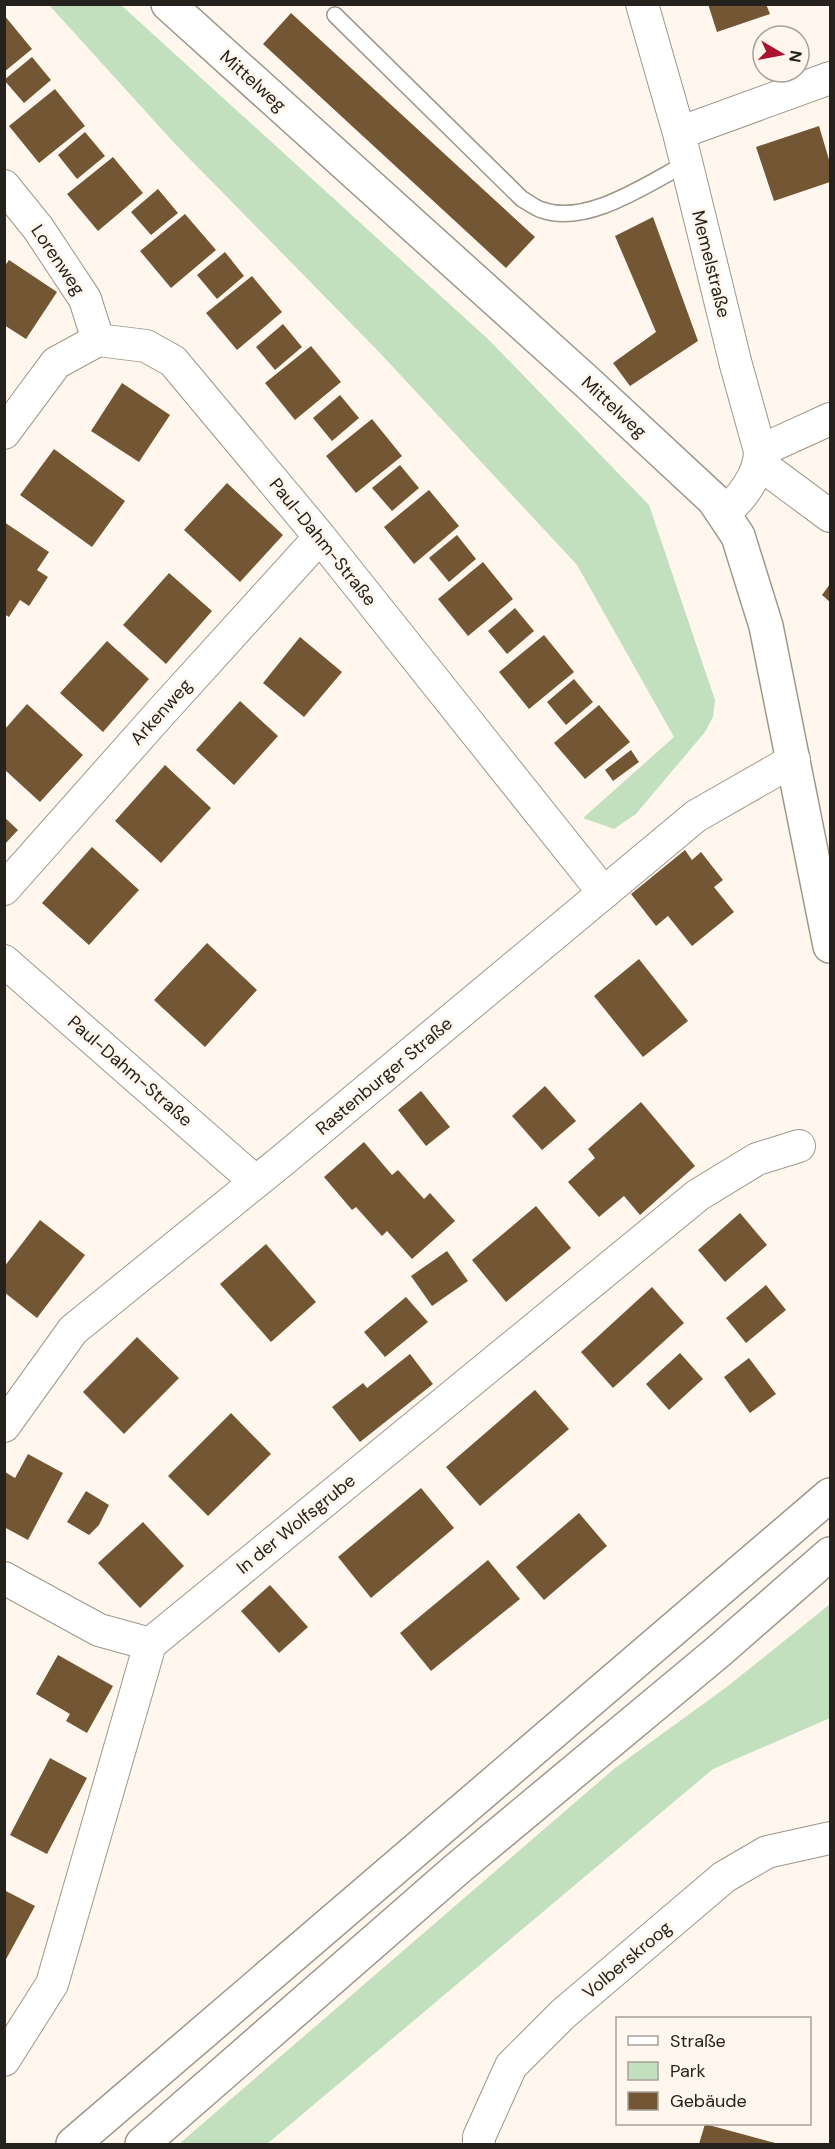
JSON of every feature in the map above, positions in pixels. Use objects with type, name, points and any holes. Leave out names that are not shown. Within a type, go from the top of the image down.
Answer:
[{"type":"main road","name":"Mittelweg","points":[[168,4],[588,382],[714,500],[738,536],[766,626],[831,946]]},
{"type":"main road","points":[[74,2145],[831,1495]]},
{"type":"main road","points":[[142,2145],[457,1869],[719,1651],[831,1554]]},
{"type":"street","name":"Memelstraße","points":[[642,4],[687,163],[760,458]]},
{"type":"street","points":[[679,133],[831,78]]},
{"type":"street","name":"Lorenweg","points":[[4,186],[38,228],[85,299],[98,340]]},
{"type":"street","points":[[4,434],[56,363],[98,340]]},
{"type":"street","name":"Paul-Dahm-Straße","points":[[98,340],[146,346],[173,361],[320,537],[604,892]]},
{"type":"street","points":[[723,514],[735,504],[760,458],[831,419]]},
{"type":"street","points":[[760,458],[831,516]]},
{"type":"street","name":"Arkenweg","points":[[4,889],[320,537]]},
{"type":"street","name":"Rastenburger Straße","points":[[4,1426],[73,1330],[256,1182],[696,816],[794,760]]},
{"type":"street","name":"Paul-Dahm-Straße","points":[[4,961],[256,1182]]},
{"type":"street","name":"In der Wolfsgrube","points":[[150,1644],[698,1195],[757,1159],[799,1146]]},
{"type":"street","points":[[4,1578],[99,1630],[150,1644],[52,1984],[4,2060]]},
{"type":"street","name":"Volberskroog","points":[[479,2145],[479,2137],[511,2066],[563,2014],[724,1877],[767,1852],[831,1838]]},
{"type":"lane","points":[[335,15],[522,199],[542,210],[563,214],[600,208],[687,163]]},
{"type":"green space","points":[[49,5],[121,5],[489,340],[649,505],[715,700],[713,717],[705,732],[636,814],[614,829],[583,818],[674,737],[577,565],[380,353],[176,145]]},
{"type":"green space","points":[[830,1604],[830,1718],[713,1769],[267,2144],[179,2144],[615,1768],[728,1686]]},
{"type":"building","points":[[708,4],[766,4],[770,14],[717,32]]},
{"type":"building","points":[[291,13],[535,237],[506,268],[263,44]]},
{"type":"building","points":[[4,15],[32,49],[4,72]]},
{"type":"building","points":[[32,57],[51,80],[24,103],[4,80]]},
{"type":"building","points":[[55,89],[85,126],[39,163],[9,126]]},
{"type":"building","points":[[819,126],[830,163],[830,182],[774,201],[756,147]]},
{"type":"building","points":[[85,132],[105,156],[77,179],[58,155]]},
{"type":"building","points":[[113,157],[143,193],[98,231],[67,194]]},
{"type":"building","points":[[158,189],[178,213],[151,235],[131,212]]},
{"type":"building","points":[[185,214],[216,250],[171,288],[140,251]]},
{"type":"building","points":[[653,217],[698,341],[630,386],[613,363],[656,332],[615,236]]},
{"type":"building","points":[[225,252],[244,276],[217,299],[197,275]]},
{"type":"building","points":[[9,260],[57,292],[26,339],[4,325],[4,267]]},
{"type":"building","points":[[252,276],[282,312],[237,350],[206,313]]},
{"type":"building","points":[[283,324],[302,347],[275,370],[256,347]]},
{"type":"building","points":[[311,346],[341,382],[295,420],[265,383]]},
{"type":"building","points":[[122,383],[170,415],[139,462],[91,431]]},
{"type":"building","points":[[340,395],[359,418],[332,441],[313,418]]},
{"type":"building","points":[[372,419],[402,456],[356,493],[326,456]]},
{"type":"building","points":[[54,449],[125,501],[92,547],[20,495]]},
{"type":"building","points":[[400,465],[419,488],[392,511],[372,488]]},
{"type":"building","points":[[227,483],[283,535],[240,582],[184,530]]},
{"type":"building","points":[[429,490],[459,526],[414,564],[384,527]]},
{"type":"building","points":[[4,522],[49,552],[37,570],[48,577],[29,606],[20,600],[9,617],[4,614]]},
{"type":"building","points":[[457,535],[476,559],[449,582],[429,558]]},
{"type":"building","points":[[483,562],[513,599],[468,636],[438,599]]},
{"type":"building","points":[[169,573],[212,611],[166,664],[123,625]]},
{"type":"building","points":[[830,584],[830,602],[822,595]]},
{"type":"building","points":[[515,608],[534,631],[507,654],[488,631]]},
{"type":"building","points":[[544,635],[574,672],[529,709],[499,672]]},
{"type":"building","points":[[300,637],[342,672],[304,717],[263,683]]},
{"type":"building","points":[[107,641],[149,679],[103,732],[60,693]]},
{"type":"building","points":[[574,679],[593,702],[566,725],[547,702]]},
{"type":"building","points":[[240,701],[278,736],[234,785],[196,750]]},
{"type":"building","points":[[27,704],[83,755],[40,802],[5,770],[5,729]]},
{"type":"building","points":[[599,705],[630,742],[585,779],[554,743]]},
{"type":"building","points":[[631,750],[639,762],[613,781],[605,770]]},
{"type":"building","points":[[165,765],[211,808],[161,863],[115,821]]},
{"type":"building","points":[[4,817],[18,830],[4,845]]},
{"type":"building","points":[[92,847],[139,890],[89,945],[42,903]]},
{"type":"building","points":[[685,850],[692,860],[701,852],[723,880],[714,887],[734,912],[692,946],[668,916],[656,926],[631,894]]},
{"type":"building","points":[[207,943],[257,990],[205,1047],[154,1000]]},
{"type":"building","points":[[639,959],[688,1021],[643,1057],[594,996]]},
{"type":"building","points":[[545,1086],[576,1121],[542,1150],[512,1116]]},
{"type":"building","points":[[421,1091],[450,1127],[426,1146],[398,1110]]},
{"type":"building","points":[[641,1102],[695,1166],[640,1215],[624,1196],[599,1217],[568,1182],[595,1158],[588,1149]]},
{"type":"building","points":[[364,1142],[392,1175],[398,1170],[424,1199],[430,1193],[455,1221],[412,1259],[387,1231],[382,1236],[356,1207],[352,1210],[324,1177]]},
{"type":"building","points":[[536,1206],[571,1248],[506,1302],[472,1260]]},
{"type":"building","points":[[740,1213],[767,1245],[725,1282],[698,1250]]},
{"type":"building","points":[[40,1220],[85,1255],[37,1318],[4,1292],[4,1267]]},
{"type":"building","points":[[266,1244],[316,1302],[271,1342],[220,1284]]},
{"type":"building","points":[[447,1251],[468,1281],[432,1306],[411,1276]]},
{"type":"building","points":[[766,1285],[786,1310],[746,1343],[726,1318]]},
{"type":"building","points":[[652,1287],[684,1323],[613,1388],[581,1352]]},
{"type":"building","points":[[406,1297],[428,1322],[385,1357],[364,1332]]},
{"type":"building","points":[[137,1337],[179,1378],[124,1434],[83,1392]]},
{"type":"building","points":[[680,1353],[703,1379],[669,1410],[646,1384]]},
{"type":"building","points":[[410,1354],[433,1384],[360,1442],[332,1407],[363,1383],[367,1388]]},
{"type":"building","points":[[749,1358],[776,1394],[750,1413],[724,1377]]},
{"type":"building","points":[[535,1390],[569,1429],[480,1506],[446,1467]]},
{"type":"building","points":[[231,1413],[271,1454],[208,1516],[168,1476]]},
{"type":"building","points":[[28,1454],[63,1473],[28,1540],[4,1527],[4,1474],[5,1472],[15,1478]]},
{"type":"building","points":[[421,1488],[454,1528],[371,1598],[338,1557]]},
{"type":"building","points":[[86,1491],[109,1505],[99,1525],[89,1535],[67,1522]]},
{"type":"building","points":[[579,1513],[607,1546],[544,1600],[516,1567]]},
{"type":"building","points":[[143,1522],[184,1566],[140,1608],[98,1563]]},
{"type":"building","points":[[488,1560],[520,1599],[431,1671],[400,1633]]},
{"type":"building","points":[[270,1585],[308,1627],[279,1653],[241,1611]]},
{"type":"building","points":[[58,1655],[113,1686],[87,1733],[66,1721],[70,1714],[36,1694]]},
{"type":"building","points":[[50,1758],[87,1778],[47,1854],[10,1835]]},
{"type":"building","points":[[4,1890],[35,1906],[4,1963]]},
{"type":"building","points":[[705,2125],[709,2125],[779,2144],[699,2144]]}]
